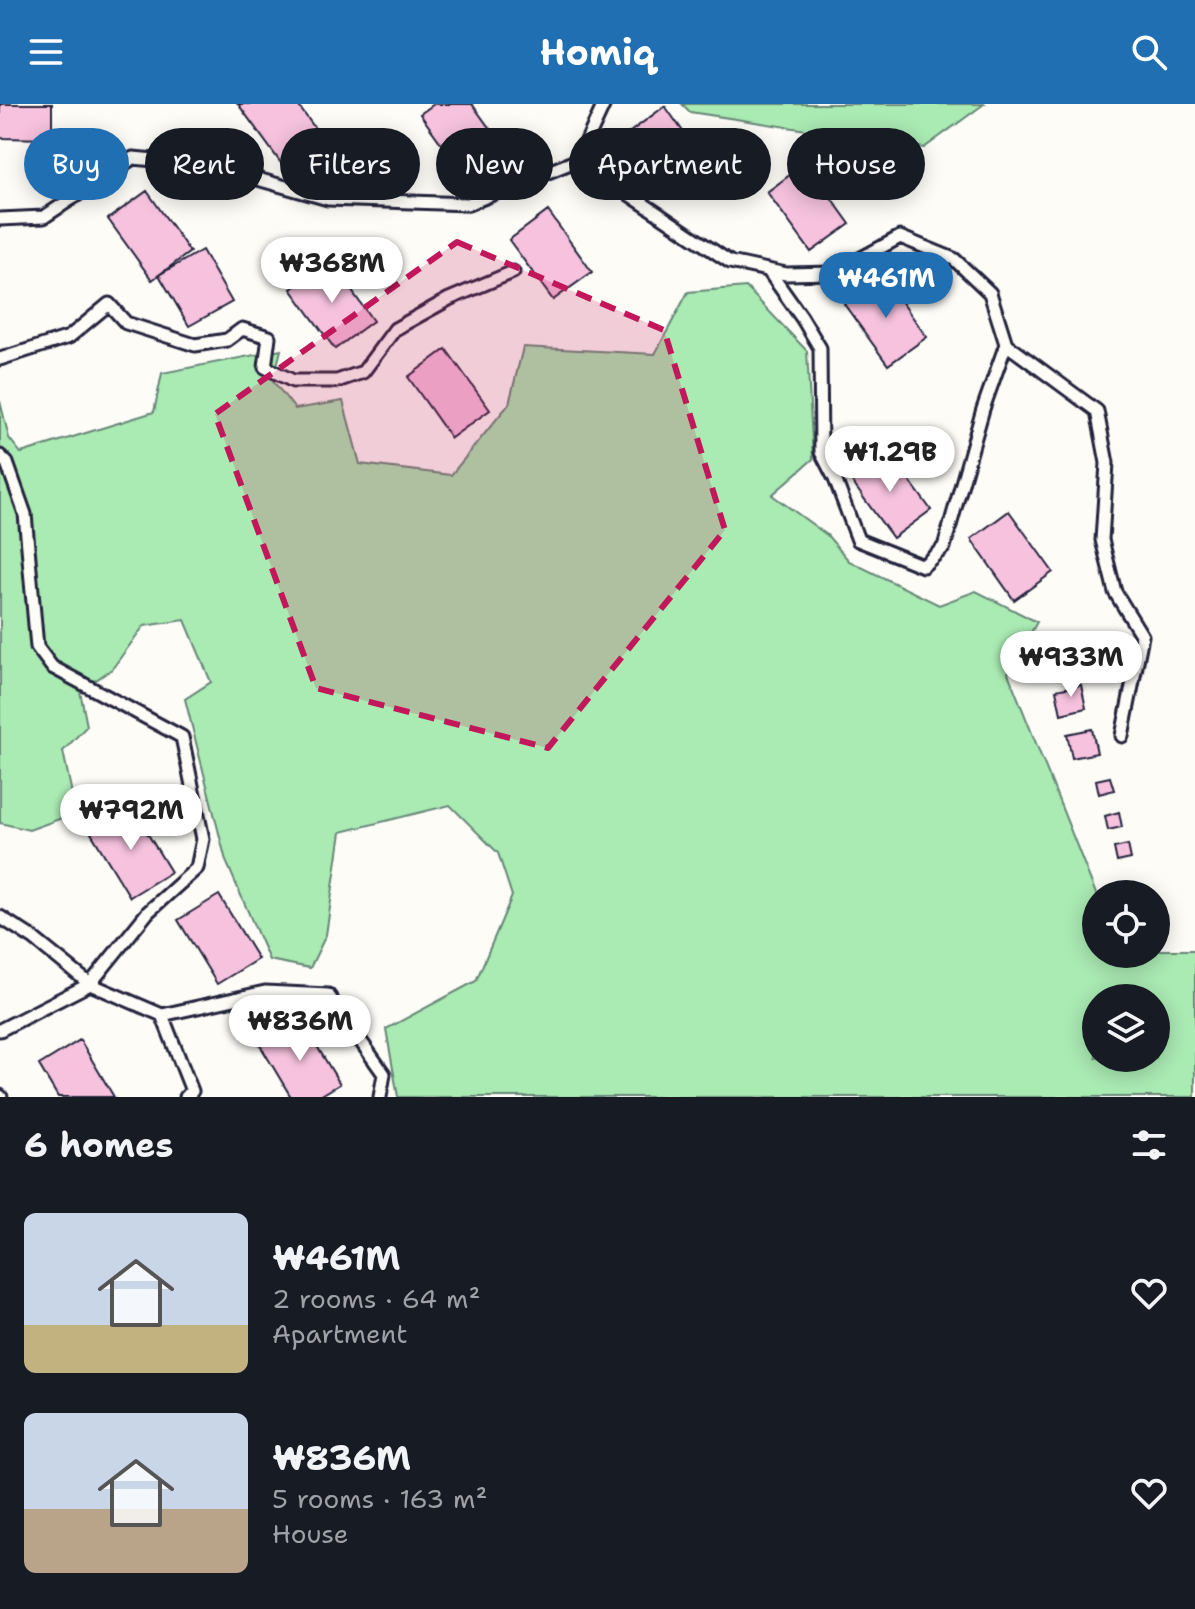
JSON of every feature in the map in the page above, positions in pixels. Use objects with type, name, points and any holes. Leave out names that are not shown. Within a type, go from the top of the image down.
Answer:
[{"type":"lane","points":[[593,128],[604,104]]},
{"type":"lane","points":[[0,219],[44,217],[133,158],[208,165],[328,199],[468,204],[569,164]]},
{"type":"lane","points":[[638,200],[730,262],[786,274],[834,273],[900,237],[954,259],[990,293],[1006,344],[1097,411],[1107,463],[1102,540],[1115,592],[1142,636],[1122,736]]},
{"type":"lane","points":[[768,270],[820,348],[821,452],[835,479],[858,540],[923,566],[944,547],[983,409],[1006,344]]},
{"type":"lane","points":[[0,359],[69,337],[109,304],[126,323],[195,345],[227,340],[242,329],[269,337],[265,367],[293,381],[337,381],[363,372],[395,329],[449,299],[513,272]]},
{"type":"lane","points":[[0,456],[7,463],[25,514],[37,647],[52,667],[182,737],[203,839],[197,868],[148,912],[90,984],[0,1030]]},
{"type":"lane","points":[[0,917],[33,938],[90,984],[162,1015],[265,992],[328,995],[384,1074],[380,1097]]},
{"type":"lane","points":[[162,1015],[192,1091],[186,1097]]},
{"type":"highlighted area","points":[[457,242],[664,330],[725,530],[548,748],[316,688],[215,414]]},
{"type":"green space","points":[[682,104],[984,104],[925,147],[925,128],[794,128],[690,112]]},
{"type":"green space","points":[[746,287],[807,351],[813,459],[772,495],[827,535],[849,561],[939,605],[976,591],[1037,622],[1008,673],[1090,880],[1082,880],[1082,968],[1170,968],[1170,950],[1195,950],[1195,1097],[398,1097],[386,1029],[476,981],[512,896],[498,853],[450,805],[341,832],[326,935],[310,968],[269,960],[226,861],[185,699],[211,682],[185,620],[144,626],[112,669],[80,691],[87,726],[63,751],[76,813],[29,830],[0,823],[0,401],[9,438],[21,453],[154,412],[162,373],[281,350],[273,381],[295,409],[343,401],[360,464],[451,475],[509,404],[523,347],[655,354],[688,292]]},
{"type":"building","points":[[0,104],[52,104],[52,128],[24,128],[24,138],[0,138]]},
{"type":"building","points":[[238,104],[297,104],[315,128],[280,128],[280,162],[264,140],[264,128],[255,128]]},
{"type":"building","points":[[434,104],[472,104],[489,128],[436,128],[436,136],[420,114]]},
{"type":"building","points":[[665,106],[681,128],[635,128]]},
{"type":"building","points":[[787,177],[787,200],[833,200],[850,224],[811,252],[771,197],[771,189]]},
{"type":"building","points":[[145,192],[145,200],[153,200],[190,252],[152,280],[108,219]]},
{"type":"building","points":[[548,211],[592,272],[553,300],[509,240]]},
{"type":"building","points":[[202,250],[232,302],[189,326],[159,275]]},
{"type":"building","points":[[330,260],[373,321],[335,349],[291,289]]},
{"type":"building","points":[[883,276],[927,337],[888,365],[844,304]]},
{"type":"building","points":[[446,349],[490,410],[451,438],[408,377]]},
{"type":"building","points":[[887,449],[931,510],[893,538],[849,478]]},
{"type":"building","points":[[1009,511],[1053,572],[1014,600],[971,539]]},
{"type":"building","points":[[1081,685],[1086,708],[1061,714],[1056,690]]},
{"type":"building","points":[[1092,729],[1097,753],[1072,758],[1067,734]]},
{"type":"building","points":[[1110,777],[1114,790],[1099,794],[1096,780]]},
{"type":"building","points":[[132,808],[171,872],[130,897],[91,833]]},
{"type":"building","points":[[1119,812],[1122,827],[1108,830],[1105,816]]},
{"type":"building","points":[[1128,845],[1131,859],[1117,862],[1114,848]]},
{"type":"building","points":[[219,895],[258,959],[217,984],[178,920]]},
{"type":"building","points":[[301,1020],[340,1084],[318,1097],[291,1097],[260,1045]]},
{"type":"building","points":[[80,1040],[114,1097],[58,1097],[39,1065]]}]
